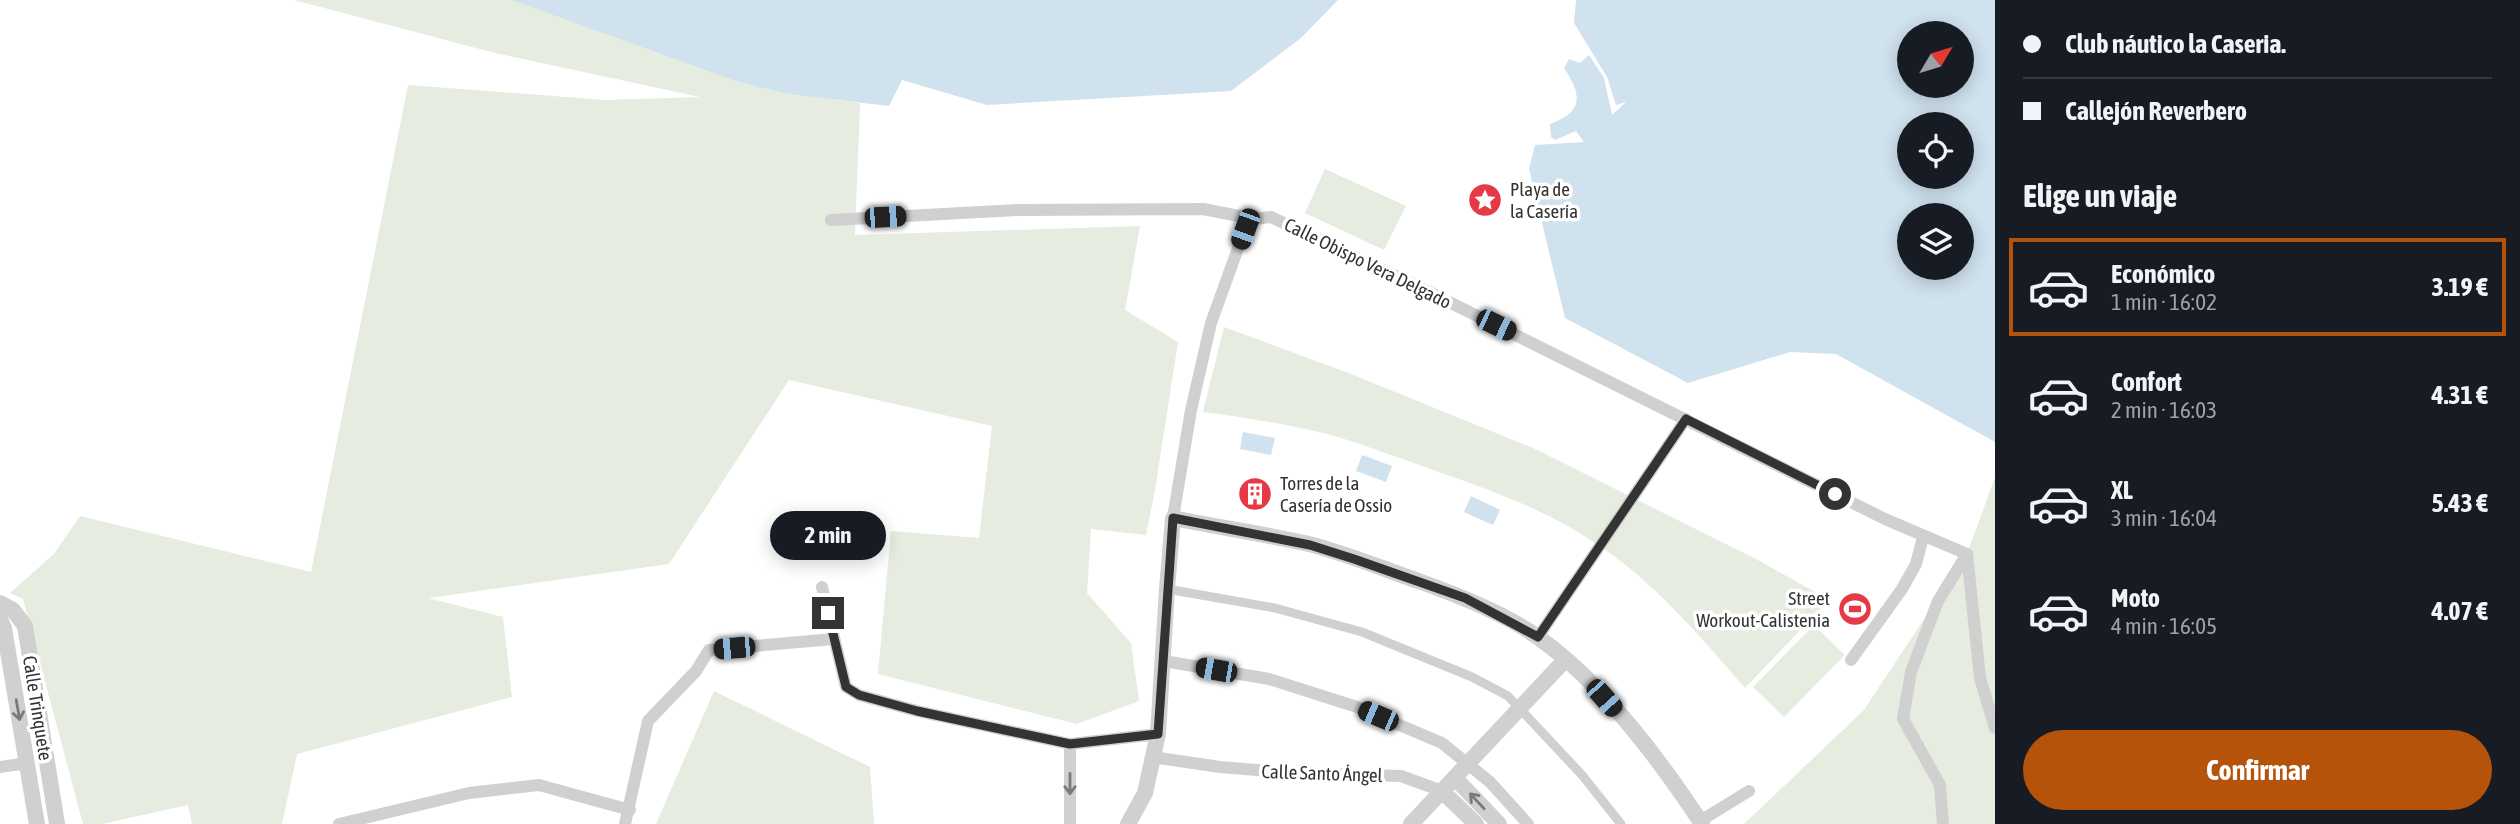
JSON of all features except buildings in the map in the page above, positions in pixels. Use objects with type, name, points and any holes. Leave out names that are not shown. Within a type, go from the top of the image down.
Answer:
[{"type":"street","name":"Calle Obispo Vera Delgado","points":[[831,220],[1020,210],[1203,209],[1254,219],[1271,217],[1417,286],[1923,537],[1967,554]]},
{"type":"street","points":[[1128,824],[1145,793],[1158,734],[1173,518],[1191,410],[1211,323],[1245,229],[1254,219]]},
{"type":"street","points":[[1538,637],[1686,419]]},
{"type":"street","points":[[1173,518],[1310,545],[1465,598],[1538,637],[1565,660],[1639,737],[1671,777],[1701,822],[1749,790]]},
{"type":"street","points":[[1851,660],[1902,589],[1916,564],[1923,537]]},
{"type":"street","points":[[1967,554],[1980,678],[1995,728]]},
{"type":"street","points":[[1943,824],[1940,785],[1903,719],[1911,672],[1938,601],[1967,554]]},
{"type":"street","points":[[822,587],[846,687],[859,695],[917,711],[1070,744],[1158,734]]},
{"type":"street","points":[[1167,589],[1275,608],[1362,632],[1472,677],[1508,696],[1582,775],[1621,824]]},
{"type":"street","name":"Calle Trinquete","points":[[0,603],[12,610],[24,626],[57,824]]},
{"type":"street","name":"Calle Trinquete","points":[[0,619],[4,628],[37,824]]},
{"type":"street","points":[[625,824],[648,721],[696,671],[709,650],[834,639]]},
{"type":"street","points":[[1164,660],[1269,679],[1357,707],[1442,743],[1469,763],[1528,824]]},
{"type":"street","points":[[1411,824],[1565,660]]},
{"type":"street","points":[[1070,744],[1070,824]]},
{"type":"street","name":"Calle Santo Ángel","points":[[1153,757],[1280,772],[1401,776],[1442,791],[1476,824]]},
{"type":"street","points":[[0,767],[27,763]]},
{"type":"street","points":[[1455,778],[1499,824]]},
{"type":"street","points":[[339,824],[469,793],[539,785],[629,810]]},
{"type":"shaded area","points":[[294,0],[534,0],[604,24],[736,81],[787,94],[860,103],[855,235],[1140,226],[1125,310],[1178,342],[1146,535],[1091,529],[1087,593],[1131,643],[1139,701],[1077,724],[878,674],[891,531],[979,538],[992,426],[789,380],[669,564],[428,598],[503,617],[512,697],[297,754],[282,824],[192,824],[188,805],[102,824],[83,824],[23,599],[10,593],[54,554],[80,516],[311,572],[408,85],[605,100],[700,97],[495,53]]},
{"type":"shaded area","points":[[1325,169],[1406,206],[1384,250],[1305,213]]},
{"type":"shaded area","points":[[1224,327],[1351,374],[1533,448],[1756,559],[1829,600],[1745,688],[1694,630],[1638,576],[1597,544],[1558,521],[1497,493],[1338,437],[1271,422],[1203,412]]},
{"type":"shaded area","points":[[1995,477],[1995,824],[1744,824],[1864,710],[1967,554]]},
{"type":"shaded area","points":[[1814,625],[1845,655],[1784,717],[1753,687]]},
{"type":"shaded area","points":[[714,691],[870,767],[874,824],[656,824]]},
{"type":"water","points":[[512,0],[1338,0],[1301,38],[1231,91],[987,105],[902,80],[889,106],[787,94],[736,81]]},
{"type":"water","points":[[1576,0],[1995,0],[1995,442],[1836,354],[1790,352],[1688,383],[1565,318],[1529,169],[1535,145],[1584,142],[1576,131],[1555,140],[1551,137],[1550,124],[1569,114],[1576,102],[1574,86],[1564,68],[1569,59],[1580,63],[1589,55],[1604,78],[1612,115],[1626,102],[1616,105],[1607,77],[1574,23]]},
{"type":"water","points":[[1243,432],[1275,438],[1271,455],[1240,449]]},
{"type":"water","points":[[1362,455],[1392,466],[1386,482],[1356,471]]},
{"type":"water","points":[[1471,496],[1500,510],[1493,525],[1464,512]]},
{"type":"place","name":"Playa de la Casería","points":[[1485,200]]},
{"type":"place","name":"Torres de la Casería de Ossio","points":[[1255,494]]},
{"type":"place","name":"Street Workout-Calistenia","points":[[1855,609]]},
{"type":"route","points":[[828,613],[846,687],[859,695],[917,711],[1070,744],[1117,740],[1158,734],[1173,518],[1310,545],[1377,566],[1465,598],[1538,637],[1686,419],[1835,494]]}]
